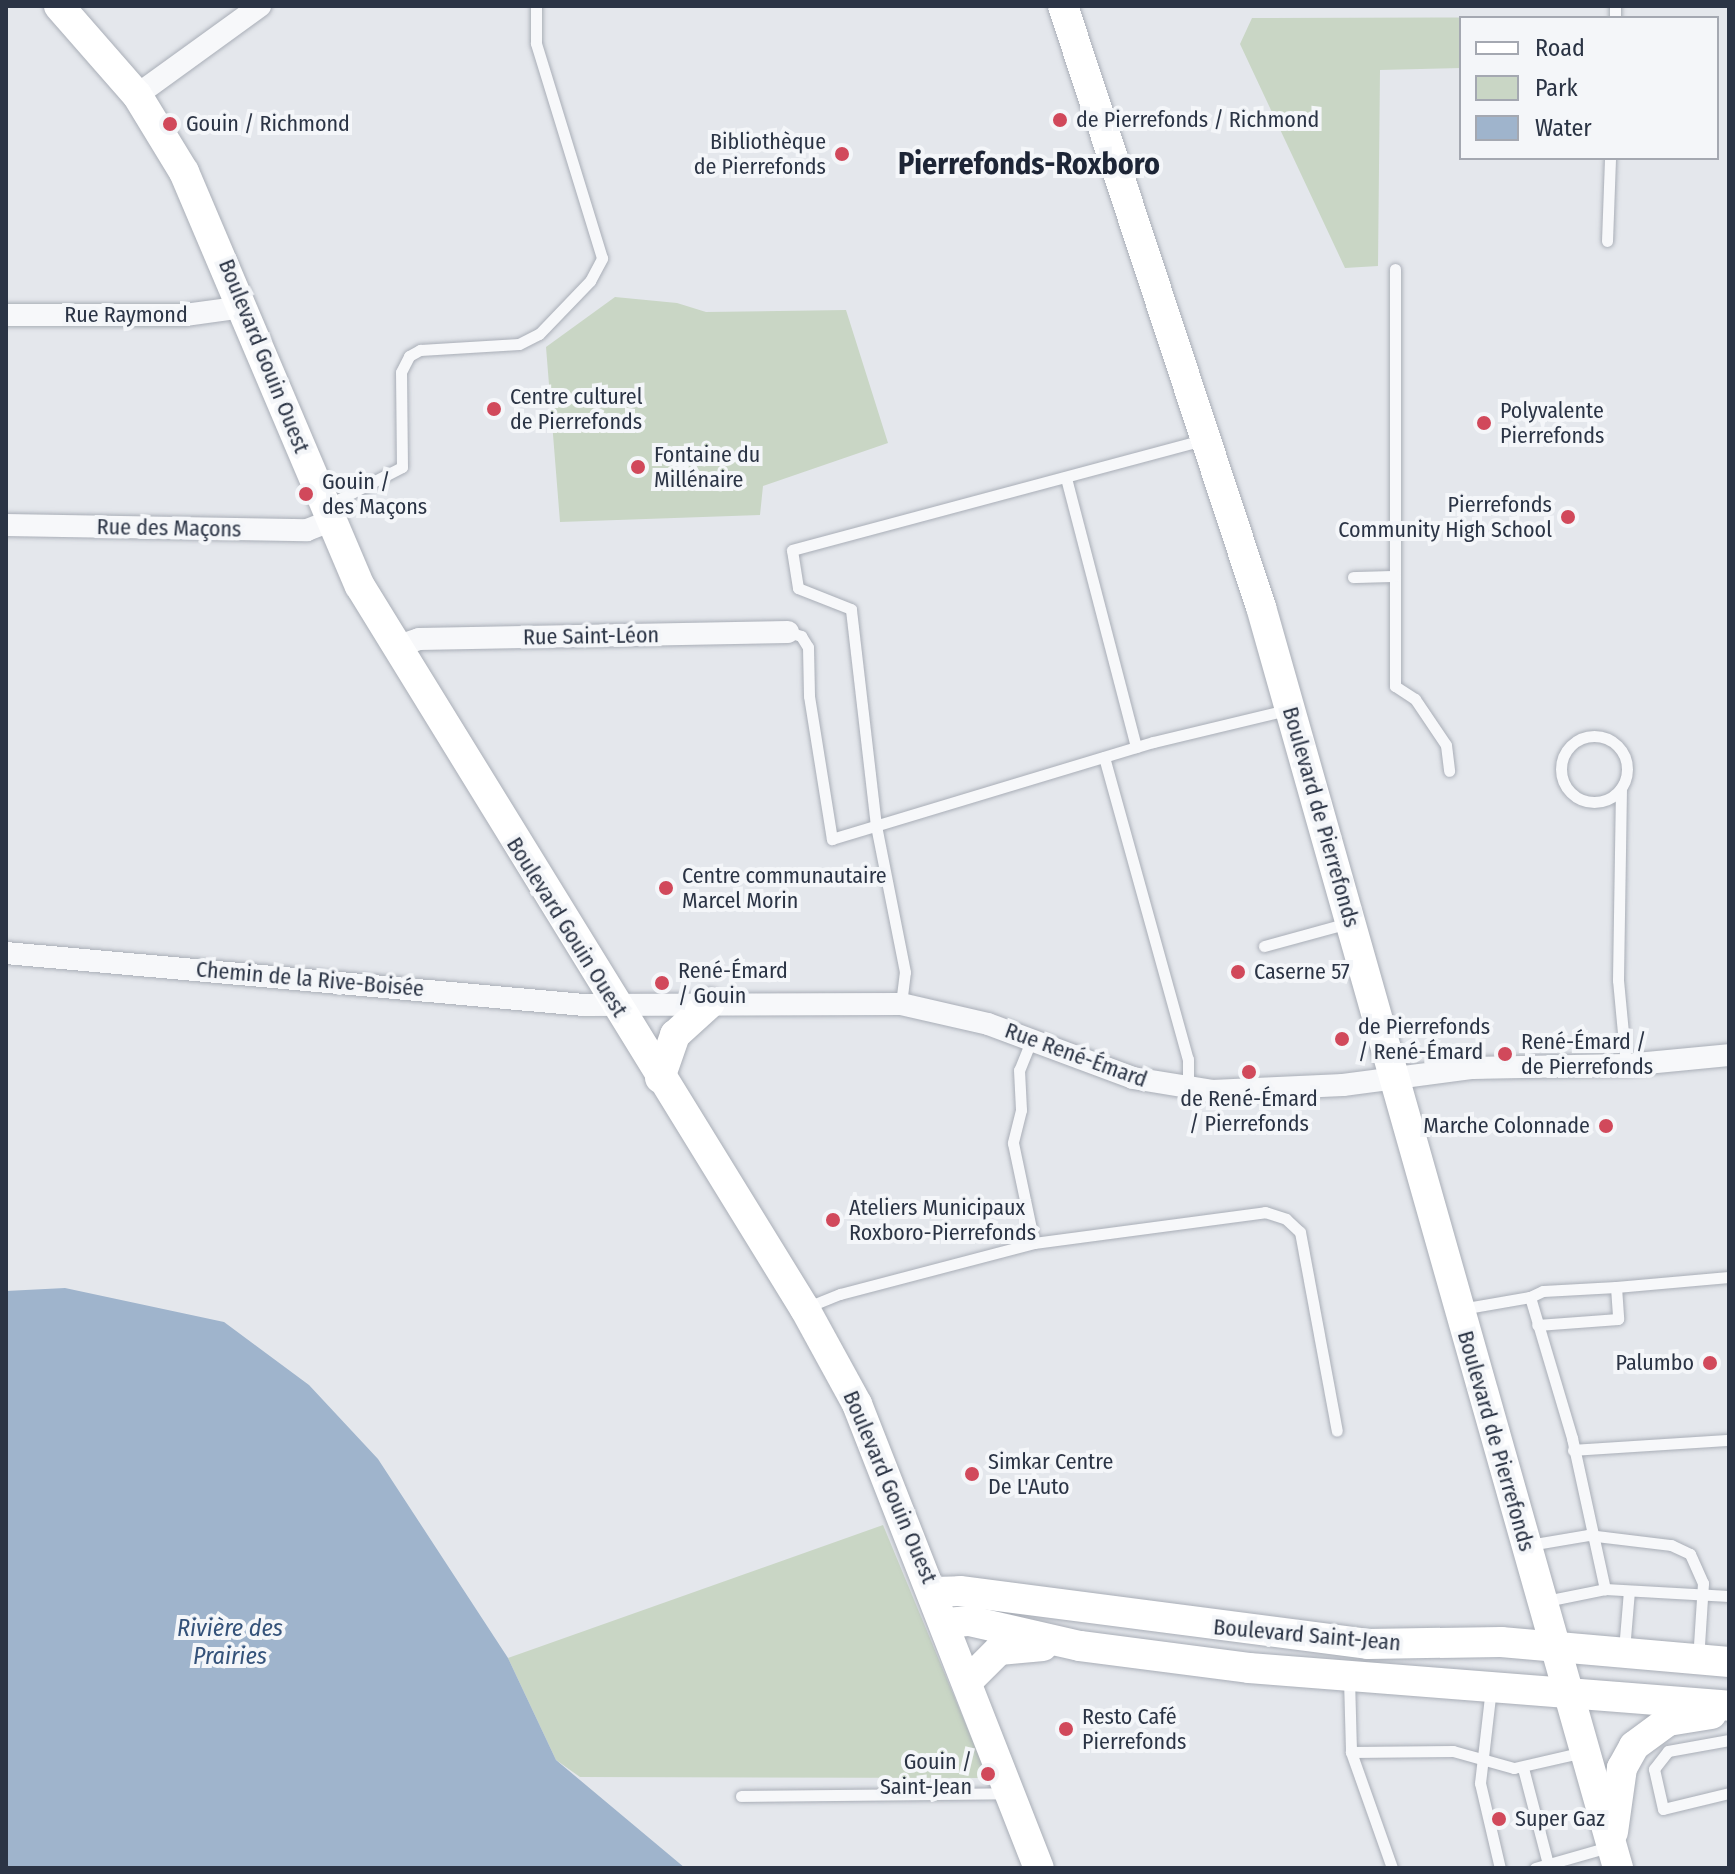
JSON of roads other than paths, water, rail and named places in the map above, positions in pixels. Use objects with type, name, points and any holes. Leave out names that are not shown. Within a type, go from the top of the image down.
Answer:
[{"type":"street","name":"Boulevard Gouin Ouest","points":[[59,6],[137,95],[192,186],[327,514],[396,647],[805,1309],[869,1429],[935,1592],[1039,1868]]},
{"type":"street","points":[[137,95],[260,6]]},
{"type":"street","name":"Boulevard de Pierrefonds","points":[[1063,6],[1207,439],[1290,709],[1615,1857]]},
{"type":"street","name":"Rue Raymond","points":[[6,315],[185,315],[244,307]]},
{"type":"street","name":"Rue des Maçons","points":[[6,525],[307,530],[327,514]]},
{"type":"street","name":"Rue Saint-Léon","points":[[396,647],[419,639],[788,632]]},
{"type":"street","name":"Chemin de la Rive-Boisée","points":[[6,953],[615,1005]]},
{"type":"street","points":[[660,1078],[675,1035],[710,1003]]},
{"type":"street","name":"Rue René-Émard","points":[[615,1005],[901,1004],[975,1020],[1133,1078],[1188,1089],[1267,1090],[1529,1065],[1626,1065],[1729,1055]]},
{"type":"street","name":"Boulevard Saint-Jean","points":[[935,1592],[960,1591],[1368,1644],[1487,1641],[1729,1662]]},
{"type":"street","name":"Boulevard Saint-Jean","points":[[946,1623],[970,1621],[1080,1646],[1349,1675],[1729,1709]]},
{"type":"street","points":[[968,1681],[999,1650],[1080,1646]]},
{"type":"street","points":[[1615,1857],[1622,1768],[1638,1741],[1676,1718],[1729,1709]]},
{"type":"lane","points":[[327,514],[402,467],[401,372],[409,356],[420,350],[519,344],[539,334],[590,281],[602,258],[536,43],[536,6]]},
{"type":"lane","points":[[1607,241],[1610,160]]},
{"type":"lane","points":[[1395,269],[1395,686],[1415,699],[1446,745],[1449,771]]},
{"type":"lane","points":[[901,1004],[905,972],[876,826],[851,609],[798,588],[792,550],[1207,439]]},
{"type":"lane","points":[[1066,478],[1136,747]]},
{"type":"lane","points":[[1353,577],[1395,576]]},
{"type":"lane","points":[[788,632],[801,636],[808,647],[809,696],[832,839],[1136,747],[1290,709]]},
{"type":"lane","points":[[1621,788],[1604,800],[1574,794],[1562,765],[1571,745],[1591,736],[1613,741],[1625,757],[1621,788],[1618,980],[1626,1065]]},
{"type":"lane","points":[[1104,757],[1188,1059],[1188,1089]]},
{"type":"lane","points":[[1264,946],[1351,923]]},
{"type":"lane","points":[[1031,1041],[1019,1070],[1021,1110],[1013,1143],[1034,1243]]},
{"type":"lane","points":[[805,1309],[840,1294],[1034,1243],[1265,1212],[1286,1219],[1300,1232],[1337,1431]]},
{"type":"lane","points":[[1459,1309],[1530,1297],[1543,1291],[1729,1277]]},
{"type":"lane","points":[[1537,1325],[1618,1319],[1616,1287]]},
{"type":"lane","points":[[1530,1297],[1573,1450],[1605,1589]]},
{"type":"lane","points":[[1573,1450],[1729,1440]]},
{"type":"lane","points":[[1526,1546],[1592,1535],[1682,1549],[1699,1566],[1702,1597],[1698,1660]]},
{"type":"lane","points":[[1541,1602],[1605,1589],[1702,1597],[1729,1596]]},
{"type":"lane","points":[[1624,1654],[1629,1591]]},
{"type":"lane","points":[[1349,1675],[1351,1752],[1392,1868]]},
{"type":"lane","points":[[1491,1687],[1482,1798],[1500,1868]]},
{"type":"lane","points":[[1729,1740],[1668,1751],[1654,1769],[1663,1809],[1729,1793]]},
{"type":"lane","points":[[1351,1752],[1453,1751],[1523,1768],[1585,1752]]},
{"type":"lane","points":[[1523,1768],[1548,1864]]},
{"type":"lane","points":[[741,1796],[1011,1793]]},
{"type":"lane","points":[[1535,1868],[1615,1857]]},
{"type":"water","name":"Rivière des Prairies","points":[[65,1288],[224,1322],[309,1385],[378,1459],[508,1658],[556,1760],[685,1868],[6,1868],[6,1291]]},
{"type":"place","name":"de Pierrefonds / Richmond","points":[[1060,120]]},
{"type":"place","name":"Gouin / Richmond","points":[[170,124]]},
{"type":"place","name":"Bibliothèque de Pierrefonds","points":[[842,154]]},
{"type":"place","name":"Centre culturel de Pierrefonds","points":[[494,409]]},
{"type":"place","name":"Polyvalente Pierrefonds","points":[[1484,423]]},
{"type":"place","name":"Fontaine du Millénaire","points":[[638,467]]},
{"type":"place","name":"Gouin / des Maçons","points":[[306,494]]},
{"type":"place","name":"Pierrefonds Community High School","points":[[1568,517]]},
{"type":"place","name":"Centre communautaire Marcel Morin","points":[[666,888]]},
{"type":"place","name":"Caserne 57","points":[[1238,972]]},
{"type":"place","name":"René-Émard / Gouin","points":[[662,983]]},
{"type":"place","name":"de Pierrefonds / René-Émard","points":[[1342,1039]]},
{"type":"place","name":"René-Émard / de Pierrefonds","points":[[1505,1054]]},
{"type":"place","name":"de René-Émard / Pierrefonds","points":[[1249,1072]]},
{"type":"place","name":"Marche Colonnade","points":[[1606,1126]]},
{"type":"place","name":"Ateliers Municipaux Roxboro-Pierrefonds","points":[[833,1220]]},
{"type":"place","name":"Palumbo","points":[[1710,1363]]},
{"type":"place","name":"Simkar Centre De L'Auto","points":[[972,1474]]},
{"type":"place","name":"Resto Café Pierrefonds","points":[[1066,1729]]},
{"type":"place","name":"Gouin / Saint-Jean","points":[[988,1774]]},
{"type":"place","name":"Super Gaz","points":[[1499,1819]]},
{"type":"district","name":"Pierrefonds-Roxboro","points":[[1029,164]]}]
